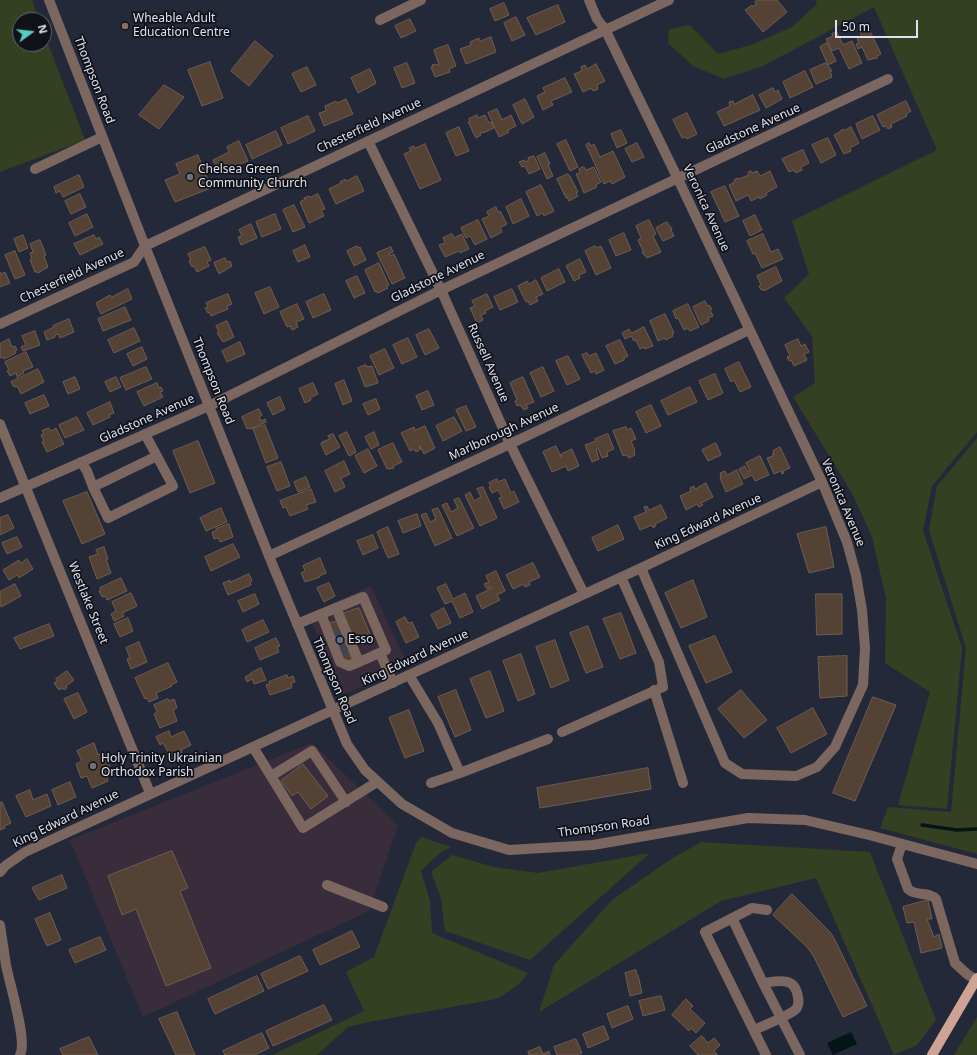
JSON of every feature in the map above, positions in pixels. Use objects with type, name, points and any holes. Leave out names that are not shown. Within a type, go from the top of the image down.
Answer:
[{"type":"main road","points":[[932,1055],[976,979]]},
{"type":"street","name":"Thompson Road","points":[[50,0],[145,246],[268,556],[332,711],[347,744],[365,770],[377,782],[402,804],[452,833],[509,850],[593,845],[748,818],[805,820],[977,864]]},
{"type":"street","points":[[380,20],[421,0]]},
{"type":"street","name":"Veronica Avenue","points":[[588,0],[597,19],[605,29],[678,179],[822,482],[847,542],[862,610],[865,648],[863,685],[836,747],[817,767],[796,776],[742,774],[725,762],[641,568]]},
{"type":"street","name":"Chesterfield Avenue","points":[[0,324],[134,262],[145,246],[669,0]]},
{"type":"street","name":"Gladstone Avenue","points":[[0,498],[209,406],[441,290],[888,79]]},
{"type":"street","points":[[36,169],[102,137]]},
{"type":"street","name":"Russell Avenue","points":[[368,141],[441,290],[510,444],[584,594]]},
{"type":"street","name":"Marlborough Avenue","points":[[268,556],[510,444],[749,330]]},
{"type":"street","name":"Westlake Street","points":[[0,424],[150,793]]},
{"type":"street","points":[[81,462],[87,471],[108,518],[173,486],[145,434]]},
{"type":"street","points":[[93,487],[157,456]]},
{"type":"street","name":"King Edward Avenue","points":[[0,872],[5,866],[25,852],[150,793],[332,711],[641,568],[822,482]]},
{"type":"street","points":[[562,732],[663,687],[659,662],[621,577]]},
{"type":"street","points":[[297,624],[321,614],[363,597],[386,650],[349,666],[342,664],[331,634],[321,614]]},
{"type":"street","points":[[336,608],[352,651],[359,662]]},
{"type":"street","points":[[380,653],[393,683]]},
{"type":"street","points":[[409,675],[438,723],[460,773]]},
{"type":"street","points":[[654,690],[683,783]]},
{"type":"street","points":[[431,783],[548,739]]},
{"type":"street","points":[[253,746],[302,828],[377,782]]},
{"type":"street","points":[[271,776],[312,751],[346,802]]},
{"type":"street","points":[[902,844],[897,859],[908,889],[912,893],[933,895],[936,899],[955,963],[967,974],[976,979]]},
{"type":"street","points":[[327,885],[383,907]]},
{"type":"street","points":[[766,1055],[705,932],[752,908],[767,910]]},
{"type":"street","points":[[732,918],[800,1055]]},
{"type":"street","points":[[0,925],[3,967],[21,1028],[22,1054]]},
{"type":"street","points":[[754,1030],[796,1010],[799,1003],[798,994],[794,986],[786,981],[763,983]]},
{"type":"shaded area","points":[[371,586],[408,666],[344,694],[308,614]]},
{"type":"shaded area","points":[[312,743],[398,825],[369,911],[143,1017],[70,840]]},
{"type":"shaded area","points":[[851,1032],[857,1044],[833,1055],[827,1043]]},
{"type":"green space","points":[[0,0],[32,0],[36,12],[12,12],[12,52],[51,52],[85,140],[0,172]]},
{"type":"green space","points":[[816,0],[977,0],[977,432],[932,486],[923,531],[962,648],[947,809],[898,805],[930,692],[885,663],[886,599],[872,537],[852,493],[793,397],[815,383],[812,336],[784,298],[809,274],[792,221],[937,150],[874,7],[763,66],[724,79],[693,66],[668,43],[669,29],[690,25],[718,54],[751,45],[792,27],[817,4]]},
{"type":"green space","points":[[977,438],[977,854],[880,828],[888,807],[951,812],[966,648],[929,530],[937,486]]},
{"type":"green space","points":[[421,837],[451,847],[440,853],[421,871],[430,901],[432,933],[528,973],[514,988],[496,999],[348,1027],[317,1055],[272,1055],[364,1011],[346,972],[374,957],[416,843]]},
{"type":"green space","points":[[701,842],[870,852],[936,1020],[917,1045],[894,1055],[816,878],[721,901],[539,1012],[554,965],[612,900],[671,859]]},
{"type":"green space","points":[[650,853],[530,960],[445,931],[441,899],[431,872],[452,855],[494,867],[538,873]]},
{"type":"green space","points":[[977,1017],[977,1055],[954,1055]]},
{"type":"building","points":[[758,0],[777,0],[787,12],[763,32],[745,10],[752,5],[753,7],[756,4],[755,2]]},
{"type":"building","points":[[504,3],[509,15],[495,21],[490,9]]},
{"type":"building","points":[[558,5],[565,22],[536,35],[527,18]]},
{"type":"building","points":[[516,17],[525,35],[512,41],[504,23]]},
{"type":"building","points":[[410,19],[416,31],[401,38],[395,26]]},
{"type":"building","points":[[869,29],[881,54],[877,56],[877,58],[868,60],[862,47],[858,49],[856,44],[859,43],[857,39],[862,36],[860,33]]},
{"type":"building","points":[[837,32],[843,45],[852,41],[862,63],[849,69],[839,48],[832,51],[826,39],[833,36],[832,34]]},
{"type":"building","points":[[491,37],[496,52],[466,64],[460,49],[471,45],[470,42],[479,38],[480,41]]},
{"type":"building","points":[[255,41],[273,56],[249,86],[231,71]]},
{"type":"building","points":[[827,43],[836,61],[828,65],[820,47]]},
{"type":"building","points":[[448,45],[456,66],[449,69],[450,72],[435,77],[431,67],[433,67],[432,65],[436,64],[439,65],[434,50]]},
{"type":"building","points":[[210,62],[223,98],[202,106],[188,70]]},
{"type":"building","points":[[407,63],[415,83],[402,88],[394,68]]},
{"type":"building","points":[[826,63],[832,71],[830,71],[832,77],[816,84],[810,70]]},
{"type":"building","points":[[596,64],[605,81],[597,85],[598,89],[593,91],[591,88],[583,92],[574,74],[582,71],[581,67],[585,65],[587,69]]},
{"type":"building","points":[[307,67],[316,85],[301,92],[292,74]]},
{"type":"building","points":[[370,69],[376,83],[358,93],[351,78]]},
{"type":"building","points":[[805,71],[813,87],[790,98],[783,82]]},
{"type":"building","points":[[565,78],[572,92],[551,101],[553,105],[543,110],[537,96],[545,92],[543,88]]},
{"type":"building","points":[[164,85],[184,97],[159,129],[139,115]]},
{"type":"building","points":[[773,88],[775,92],[778,90],[782,99],[766,108],[759,95]]},
{"type":"building","points":[[753,95],[760,110],[724,126],[717,112],[730,106],[729,102],[733,101],[734,104]]},
{"type":"building","points":[[346,99],[353,114],[324,126],[319,113],[326,111],[325,106],[336,101],[337,103]]},
{"type":"building","points":[[525,99],[534,117],[522,124],[513,105]]},
{"type":"building","points":[[906,101],[911,111],[906,114],[907,116],[891,124],[892,127],[888,129],[886,126],[883,127],[877,115]]},
{"type":"building","points":[[497,109],[502,120],[511,115],[516,126],[508,130],[509,132],[499,137],[488,113]]},
{"type":"building","points":[[687,113],[697,134],[687,139],[686,137],[682,138],[673,120]]},
{"type":"building","points":[[477,115],[478,118],[485,115],[489,123],[491,122],[494,128],[480,133],[481,135],[476,138],[468,122],[470,121],[469,119]]},
{"type":"building","points":[[308,116],[315,131],[288,144],[281,128]]},
{"type":"building","points":[[873,116],[880,130],[862,139],[856,124]]},
{"type":"building","points":[[459,127],[469,151],[456,156],[446,133]]},
{"type":"building","points":[[851,127],[859,143],[850,148],[851,151],[844,154],[834,135]]},
{"type":"building","points":[[621,130],[627,143],[617,148],[611,134]]},
{"type":"building","points":[[276,131],[282,145],[252,159],[246,145]]},
{"type":"building","points":[[828,138],[836,155],[821,163],[812,145]]},
{"type":"building","points":[[566,140],[578,167],[570,171],[557,144]]},
{"type":"building","points":[[239,141],[248,161],[238,165],[239,167],[234,170],[233,168],[226,171],[225,168],[218,171],[213,160],[229,152],[227,147]]},
{"type":"building","points":[[589,143],[591,146],[594,144],[600,157],[613,151],[625,177],[612,184],[610,181],[604,184],[586,145]]},
{"type":"building","points":[[637,143],[644,157],[632,162],[625,149]]},
{"type":"building","points":[[425,144],[441,180],[420,189],[404,154],[411,151],[409,148],[414,146],[415,148]]},
{"type":"building","points":[[803,150],[809,163],[801,167],[802,170],[796,173],[794,170],[789,172],[782,159]]},
{"type":"building","points":[[545,153],[553,176],[547,179],[537,157]]},
{"type":"building","name":"Chelsea Green Community Church","points":[[198,155],[211,188],[175,202],[165,180],[180,174],[176,164]]},
{"type":"building","points":[[534,156],[540,169],[529,174],[525,166],[522,167],[519,162],[524,160],[525,162],[529,160],[528,158]]},
{"type":"building","points":[[584,167],[586,170],[594,167],[601,182],[596,185],[597,187],[584,193],[576,174],[580,173],[579,169]]},
{"type":"building","points":[[751,171],[752,173],[757,171],[760,176],[770,171],[777,187],[766,193],[767,195],[760,199],[759,197],[751,201],[748,195],[736,201],[729,185],[735,182],[734,180],[738,178],[739,179],[749,175],[748,173]]},
{"type":"building","points":[[568,174],[578,192],[576,193],[578,196],[569,201],[557,179]]},
{"type":"building","points":[[79,175],[84,187],[63,197],[60,191],[56,193],[54,187]]},
{"type":"building","points":[[357,176],[364,191],[336,204],[329,189],[341,183],[340,182],[345,179],[346,181]]},
{"type":"building","points":[[541,185],[554,211],[544,216],[543,213],[537,216],[526,192]]},
{"type":"building","points":[[725,186],[739,216],[725,222],[711,192]]},
{"type":"building","points":[[80,194],[86,207],[71,214],[65,201]]},
{"type":"building","points":[[318,194],[325,209],[321,210],[324,216],[309,223],[300,202],[305,199],[304,198]]},
{"type":"building","points":[[521,199],[529,216],[513,224],[506,207]]},
{"type":"building","points":[[294,205],[305,227],[293,232],[283,210]]},
{"type":"building","points":[[496,207],[507,224],[500,228],[502,232],[491,238],[482,219],[489,216],[487,212]]},
{"type":"building","points":[[87,214],[93,227],[75,236],[69,223]]},
{"type":"building","points":[[275,214],[281,229],[262,237],[256,222]]},
{"type":"building","points":[[755,215],[762,230],[750,236],[743,221]]},
{"type":"building","points":[[478,220],[487,239],[475,245],[470,236],[466,238],[461,228]]},
{"type":"building","points":[[649,220],[656,234],[653,236],[661,252],[647,258],[642,253],[643,251],[638,240],[641,238],[636,226]]},
{"type":"building","points":[[667,222],[672,229],[671,230],[674,236],[663,241],[656,228]]},
{"type":"building","points":[[251,224],[257,238],[241,245],[238,237],[242,236],[239,230]]},
{"type":"building","points":[[624,233],[631,250],[616,256],[609,240]]},
{"type":"building","points":[[452,234],[454,238],[462,234],[469,249],[460,253],[459,251],[445,257],[439,245],[445,243],[443,238]]},
{"type":"building","points":[[763,234],[771,252],[778,249],[783,259],[762,268],[747,241]]},
{"type":"building","points":[[23,235],[28,248],[19,252],[14,239]]},
{"type":"building","points":[[94,235],[96,239],[99,237],[103,244],[80,255],[74,244]]},
{"type":"building","points":[[40,240],[46,255],[44,256],[48,267],[38,273],[35,272],[30,260],[32,259],[30,253],[33,252],[30,244]]},
{"type":"building","points":[[305,245],[310,257],[298,262],[293,251]]},
{"type":"building","points":[[357,246],[359,248],[360,247],[366,260],[354,266],[347,251]]},
{"type":"building","points":[[595,246],[596,248],[601,246],[611,268],[596,275],[585,251]]},
{"type":"building","points":[[205,247],[211,260],[207,262],[209,266],[197,272],[189,261],[191,260],[188,254]]},
{"type":"building","points":[[391,247],[393,252],[389,254],[390,256],[394,254],[405,278],[392,284],[377,253]]},
{"type":"building","points":[[15,251],[25,275],[15,279],[5,255]]},
{"type":"building","points":[[225,258],[227,262],[230,261],[232,266],[219,274],[214,263]]},
{"type":"building","points":[[580,259],[586,272],[579,275],[580,278],[574,281],[566,266]]},
{"type":"building","points":[[379,263],[389,285],[386,286],[388,288],[378,293],[376,291],[375,292],[365,270]]},
{"type":"building","points":[[776,267],[782,281],[764,291],[763,289],[761,290],[759,286],[761,285],[757,276]]},
{"type":"building","points":[[559,269],[565,282],[547,291],[541,278]]},
{"type":"building","points":[[0,272],[1,274],[5,272],[10,283],[0,287]]},
{"type":"building","points":[[357,276],[365,293],[354,298],[346,281]]},
{"type":"building","points":[[536,280],[543,294],[536,297],[538,301],[530,305],[528,301],[526,302],[518,286],[527,281],[529,284]]},
{"type":"building","points":[[270,287],[279,307],[264,314],[255,293]]},
{"type":"building","points":[[128,289],[132,299],[101,314],[96,303],[110,295],[111,297]]},
{"type":"building","points":[[512,289],[518,302],[500,310],[494,297]]},
{"type":"building","points":[[228,294],[232,304],[227,306],[228,309],[211,316],[205,308],[208,307],[206,303]]},
{"type":"building","points":[[324,294],[331,310],[313,318],[306,302]]},
{"type":"building","points":[[487,294],[493,307],[481,315],[483,320],[477,323],[470,308],[475,306],[472,301]]},
{"type":"building","points":[[705,301],[712,309],[710,310],[713,316],[708,318],[709,321],[701,325],[693,307]]},
{"type":"building","points":[[297,304],[304,319],[296,322],[298,327],[292,330],[290,326],[287,327],[280,312]]},
{"type":"building","points":[[688,304],[699,327],[690,331],[688,328],[684,330],[678,318],[676,319],[673,311]]},
{"type":"building","points":[[125,307],[131,320],[103,331],[98,319]]},
{"type":"building","points":[[665,314],[674,333],[672,334],[673,336],[666,340],[664,338],[658,341],[650,321]]},
{"type":"building","points":[[69,319],[74,332],[60,338],[58,334],[47,340],[44,332]]},
{"type":"building","points":[[227,321],[234,337],[223,342],[217,333],[219,332],[216,326]]},
{"type":"building","points":[[644,327],[653,346],[645,349],[644,347],[640,349],[636,340],[634,341],[631,336],[625,339],[622,333],[629,329],[631,333]]},
{"type":"building","points":[[134,328],[140,341],[114,353],[108,340]]},
{"type":"building","points":[[429,329],[439,348],[425,355],[416,335]]},
{"type":"building","points":[[35,331],[40,345],[23,351],[21,347],[26,345],[22,336]]},
{"type":"building","points":[[408,338],[417,357],[402,364],[393,345]]},
{"type":"building","points":[[9,339],[12,347],[15,346],[17,350],[15,351],[16,353],[4,359],[3,357],[0,358],[0,344]]},
{"type":"building","points":[[798,339],[801,346],[805,344],[809,352],[804,354],[807,360],[794,366],[791,360],[789,361],[787,357],[790,356],[785,345]]},
{"type":"building","points":[[620,340],[628,356],[624,358],[624,360],[615,364],[606,346]]},
{"type":"building","points":[[240,342],[245,354],[227,362],[222,351]]},
{"type":"building","points":[[142,347],[147,359],[133,366],[127,354]]},
{"type":"building","points":[[385,349],[394,368],[379,375],[370,356]]},
{"type":"building","points":[[26,352],[33,367],[23,371],[24,373],[17,377],[16,373],[10,376],[5,362]]},
{"type":"building","points":[[587,353],[589,356],[596,353],[604,370],[596,374],[595,371],[591,373],[582,355]]},
{"type":"building","points":[[568,356],[580,379],[567,385],[556,361]]},
{"type":"building","points":[[739,362],[751,387],[740,392],[734,380],[731,382],[725,369]]},
{"type":"building","points":[[366,365],[367,367],[372,366],[378,383],[365,387],[358,368]]},
{"type":"building","points":[[146,367],[152,379],[126,390],[120,378]]},
{"type":"building","points":[[543,367],[554,391],[541,397],[530,373]]},
{"type":"building","points":[[38,369],[44,382],[21,394],[17,386],[14,387],[11,382]]},
{"type":"building","points":[[715,374],[723,393],[708,400],[699,381]]},
{"type":"building","points":[[75,377],[80,389],[68,394],[63,382]]},
{"type":"building","points":[[116,377],[121,387],[110,392],[105,382]]},
{"type":"building","points":[[523,377],[534,402],[526,405],[528,408],[524,410],[520,405],[517,406],[515,401],[517,400],[510,383]]},
{"type":"building","points":[[344,380],[352,401],[343,405],[335,384]]},
{"type":"building","points":[[157,383],[159,388],[161,387],[163,391],[160,392],[163,397],[144,406],[137,392]]},
{"type":"building","points":[[313,383],[318,394],[310,398],[311,400],[305,403],[299,389]]},
{"type":"building","points":[[690,387],[697,402],[668,415],[661,401]]},
{"type":"building","points":[[428,391],[434,405],[422,410],[416,396]]},
{"type":"building","points":[[44,395],[49,406],[30,414],[25,403]]},
{"type":"building","points":[[280,397],[285,409],[273,415],[267,403]]},
{"type":"building","points":[[376,399],[380,409],[368,415],[363,404]]},
{"type":"building","points":[[110,402],[114,413],[109,415],[110,417],[93,425],[87,413]]},
{"type":"building","points":[[651,405],[661,426],[646,433],[636,412]]},
{"type":"building","points":[[466,406],[476,427],[466,431],[456,410]]},
{"type":"building","points":[[259,409],[262,415],[259,417],[261,421],[265,419],[266,422],[247,429],[242,417]]},
{"type":"building","points":[[77,417],[84,430],[65,438],[59,425]]},
{"type":"building","points":[[454,417],[462,431],[443,441],[436,426]]},
{"type":"building","points":[[265,425],[278,458],[266,463],[253,429]]},
{"type":"building","points":[[425,426],[435,448],[424,454],[420,446],[419,447],[421,449],[416,452],[414,449],[410,451],[401,433],[414,427],[415,430]]},
{"type":"building","points":[[626,427],[627,430],[631,428],[636,439],[631,441],[635,455],[629,458],[626,455],[623,456],[613,431]]},
{"type":"building","points":[[49,428],[51,431],[56,428],[64,444],[47,452],[42,442],[44,441],[41,435],[44,434],[42,431]]},
{"type":"building","points":[[347,432],[356,452],[349,456],[339,436]]},
{"type":"building","points":[[374,432],[379,445],[371,449],[365,437]]},
{"type":"building","points":[[333,434],[340,447],[326,455],[321,444],[322,442],[330,439],[328,436]]},
{"type":"building","points":[[608,434],[614,449],[607,452],[608,456],[602,458],[598,448],[596,449],[599,459],[592,462],[585,445]]},
{"type":"building","points":[[198,441],[215,483],[190,493],[173,451]]},
{"type":"building","points":[[393,443],[402,462],[393,466],[394,468],[387,469],[378,450]]},
{"type":"building","points":[[716,443],[721,455],[708,461],[702,450]]},
{"type":"building","points":[[556,446],[561,457],[561,454],[572,449],[579,466],[568,471],[566,466],[552,472],[543,452]]},
{"type":"building","points":[[780,447],[790,468],[783,471],[784,473],[782,474],[781,471],[774,474],[767,458],[773,456],[773,451]]},
{"type":"building","points":[[368,449],[377,466],[364,473],[355,456]]},
{"type":"building","points":[[760,456],[769,475],[755,481],[752,475],[744,479],[739,469],[745,466],[748,472],[750,471],[746,463]]},
{"type":"building","points":[[344,461],[350,474],[341,478],[345,487],[335,492],[325,471]]},
{"type":"building","points":[[281,462],[290,486],[277,491],[267,467]]},
{"type":"building","points":[[737,470],[743,484],[726,492],[720,478],[720,473],[725,471],[727,475]]},
{"type":"building","points":[[306,477],[310,487],[298,492],[294,482]]},
{"type":"building","points":[[497,479],[498,482],[505,479],[511,493],[514,491],[519,502],[504,509],[499,498],[502,497],[498,490],[492,493],[489,487],[491,486],[489,483]]},
{"type":"building","points":[[706,483],[713,497],[701,503],[703,505],[699,507],[697,504],[686,510],[680,496],[691,491],[690,488],[694,486],[695,489]]},
{"type":"building","points":[[483,487],[497,518],[480,526],[465,495],[470,492],[474,501],[481,497],[477,489]]},
{"type":"building","points":[[311,489],[316,502],[306,505],[308,509],[290,516],[286,507],[283,508],[280,501]]},
{"type":"building","points":[[87,492],[105,534],[82,544],[63,501]]},
{"type":"building","points":[[459,498],[474,528],[457,536],[442,505],[447,503],[451,512],[458,508],[454,500]]},
{"type":"building","points":[[661,505],[667,518],[655,524],[656,526],[653,528],[652,525],[640,530],[634,517],[646,512],[644,507],[647,506],[649,510]]},
{"type":"building","points":[[221,508],[227,522],[206,531],[200,518]]},
{"type":"building","points":[[438,508],[452,538],[435,546],[421,515],[426,513],[430,522],[436,519],[432,510]]},
{"type":"building","points":[[417,514],[421,526],[403,533],[398,521]]},
{"type":"building","points":[[8,515],[14,528],[0,535],[0,518]]},
{"type":"building","points":[[229,524],[233,537],[220,542],[218,538],[214,539],[212,532]]},
{"type":"building","points":[[618,525],[624,539],[598,551],[592,538]]},
{"type":"building","points":[[388,527],[399,554],[388,558],[377,532]]},
{"type":"building","points":[[826,527],[834,567],[809,573],[797,534]]},
{"type":"building","points":[[373,535],[378,548],[363,555],[357,541]]},
{"type":"building","points":[[17,537],[22,547],[7,554],[2,543]]},
{"type":"building","points":[[233,544],[240,557],[211,571],[205,557]]},
{"type":"building","points":[[104,547],[111,573],[97,579],[89,557],[98,554],[96,550]]},
{"type":"building","points":[[320,558],[326,573],[319,576],[320,577],[305,582],[301,573],[305,571],[303,566]]},
{"type":"building","points":[[27,559],[33,569],[19,578],[17,575],[9,580],[3,570],[19,560],[21,563]]},
{"type":"building","points":[[533,563],[540,577],[529,582],[530,585],[525,587],[524,584],[513,589],[506,575]]},
{"type":"building","points":[[496,571],[505,591],[497,595],[500,600],[482,609],[476,596],[492,588],[487,589],[484,584],[489,582],[486,576]]},
{"type":"building","points":[[249,574],[252,581],[250,582],[251,585],[228,595],[223,583],[230,580],[230,582]]},
{"type":"building","points":[[121,578],[127,591],[107,600],[105,596],[102,597],[99,591],[101,590],[100,588]]},
{"type":"building","points":[[693,580],[707,617],[681,628],[665,593]]},
{"type":"building","points":[[329,583],[335,596],[324,602],[317,588]]},
{"type":"building","points":[[15,584],[21,596],[1,607],[0,592]]},
{"type":"building","points":[[446,584],[453,599],[465,593],[473,612],[460,618],[452,601],[445,604],[437,588]]},
{"type":"building","points":[[131,593],[137,606],[122,613],[124,616],[114,621],[111,614],[116,611],[112,602]]},
{"type":"building","points":[[255,594],[259,604],[243,612],[238,601]]},
{"type":"building","points":[[816,594],[842,594],[842,634],[817,635]]},
{"type":"building","points":[[359,608],[370,634],[354,640],[342,614]]},
{"type":"building","points":[[444,608],[451,623],[438,629],[431,615]]},
{"type":"building","points":[[621,613],[636,653],[620,659],[603,619]]},
{"type":"building","points":[[405,617],[408,623],[412,622],[419,637],[406,643],[396,622]]},
{"type":"building","points":[[128,618],[133,631],[120,637],[114,624]]},
{"type":"building","points":[[263,620],[269,632],[247,642],[242,630]]},
{"type":"building","points":[[337,621],[352,660],[344,663],[328,624]]},
{"type":"building","points":[[49,624],[54,636],[20,649],[14,638]]},
{"type":"building","points":[[588,626],[603,667],[586,673],[570,633]]},
{"type":"building","points":[[715,636],[732,672],[706,683],[689,646]]},
{"type":"building","points":[[276,638],[280,646],[277,647],[279,652],[260,660],[255,648]]},
{"type":"building","points":[[555,640],[569,680],[551,688],[536,647]]},
{"type":"building","points":[[139,642],[147,662],[131,669],[127,659],[130,658],[126,648]]},
{"type":"building","points":[[521,654],[535,694],[518,701],[503,661]]},
{"type":"building","points":[[847,656],[847,696],[820,698],[818,657]]},
{"type":"building","points":[[168,663],[177,682],[171,685],[172,686],[156,693],[158,698],[149,702],[147,698],[145,699],[135,678]]},
{"type":"building","points":[[261,668],[266,680],[254,684],[252,679],[247,682],[245,677]]},
{"type":"building","points":[[67,671],[74,680],[66,686],[67,688],[64,690],[62,688],[59,690],[54,683],[57,681],[56,679]]},
{"type":"building","points":[[490,671],[504,711],[486,718],[470,679]]},
{"type":"building","points":[[287,675],[288,678],[293,676],[295,682],[291,683],[291,688],[270,695],[266,685],[270,684],[269,682]]},
{"type":"building","points":[[456,690],[471,730],[455,737],[438,697]]},
{"type":"building","points":[[741,690],[767,720],[744,738],[718,709]]},
{"type":"building","points":[[78,693],[87,712],[74,719],[64,699]]},
{"type":"building","points":[[873,697],[896,705],[855,801],[833,793]]},
{"type":"building","points":[[168,699],[169,701],[174,699],[177,708],[173,710],[177,721],[160,728],[154,714],[157,712],[154,705]]},
{"type":"building","points":[[813,708],[827,734],[791,753],[777,728]]},
{"type":"building","points":[[409,710],[424,751],[405,758],[389,718]]},
{"type":"building","points":[[169,731],[171,737],[184,731],[191,745],[181,750],[182,754],[172,759],[163,743],[160,745],[156,737]]},
{"type":"building","name":"Holy Trinity Ukrainian Orthodox Parish","points":[[94,743],[98,755],[104,752],[110,767],[105,769],[108,781],[92,788],[87,776],[81,778],[76,764],[82,761],[77,751]]},
{"type":"building","points":[[303,764],[328,796],[311,809],[298,792],[292,796],[281,781]]},
{"type":"building","points":[[648,768],[651,789],[540,808],[537,788]]},
{"type":"building","points":[[70,782],[76,797],[58,805],[52,790]]},
{"type":"building","points":[[30,790],[33,800],[47,794],[51,806],[26,817],[16,796]]},
{"type":"building","points":[[2,802],[11,823],[4,826],[5,828],[0,830],[0,803]]},
{"type":"building","points":[[172,851],[188,888],[180,891],[211,968],[166,986],[136,909],[122,915],[108,876]]},
{"type":"building","points":[[62,875],[67,888],[39,900],[32,888]]},
{"type":"building","points":[[792,894],[831,933],[867,1006],[843,1017],[814,957],[808,948],[773,915]]},
{"type":"building","points":[[928,900],[932,919],[927,919],[934,937],[939,934],[942,948],[921,953],[914,922],[907,923],[903,907]]},
{"type":"building","points":[[50,913],[61,940],[47,946],[35,919]]},
{"type":"building","points":[[352,931],[360,947],[320,965],[313,950]]},
{"type":"building","points":[[100,937],[106,950],[75,963],[69,950]]},
{"type":"building","points":[[300,956],[308,971],[268,989],[261,974]]},
{"type":"building","points":[[636,970],[642,993],[630,996],[625,973]]},
{"type":"building","points":[[257,976],[264,991],[215,1014],[208,999]]},
{"type":"building","points":[[661,996],[665,1010],[643,1016],[639,1001]]},
{"type":"building","points":[[686,999],[693,1006],[690,1009],[705,1023],[696,1033],[691,1028],[689,1031],[672,1015]]},
{"type":"building","points":[[324,1005],[332,1020],[273,1046],[266,1031]]},
{"type":"building","points":[[628,1006],[633,1019],[612,1028],[607,1014]]},
{"type":"building","points":[[177,1012],[195,1055],[176,1055],[159,1019]]},
{"type":"building","points":[[604,1026],[609,1039],[588,1048],[583,1034]]},
{"type":"building","points":[[262,1033],[269,1048],[255,1055],[225,1055],[223,1051]]},
{"type":"building","points":[[702,1036],[708,1043],[714,1038],[720,1045],[714,1051],[718,1055],[698,1055],[690,1046]]},
{"type":"building","points":[[89,1037],[98,1055],[63,1055],[60,1049]]},
{"type":"building","points":[[576,1039],[582,1053],[576,1055],[557,1055],[554,1047]]},
{"type":"building","points":[[540,1047],[543,1054],[549,1051],[550,1055],[529,1055],[528,1052]]},
{"type":"waterway","points":[[922,825],[957,830],[977,829]]},
{"type":"tunnel","points":[[332,634],[343,636]]},
{"type":"tunnel","points":[[338,649],[349,651]]},
{"type":"place","name":"Wheable Adult Education Centre","points":[[125,26]]},
{"type":"place","name":"Chelsea Green Community Church","points":[[190,177]]},
{"type":"place","name":"Esso","points":[[340,640]]},
{"type":"place","name":"Holy Trinity Ukrainian Orthodox Parish","points":[[93,766]]}]
